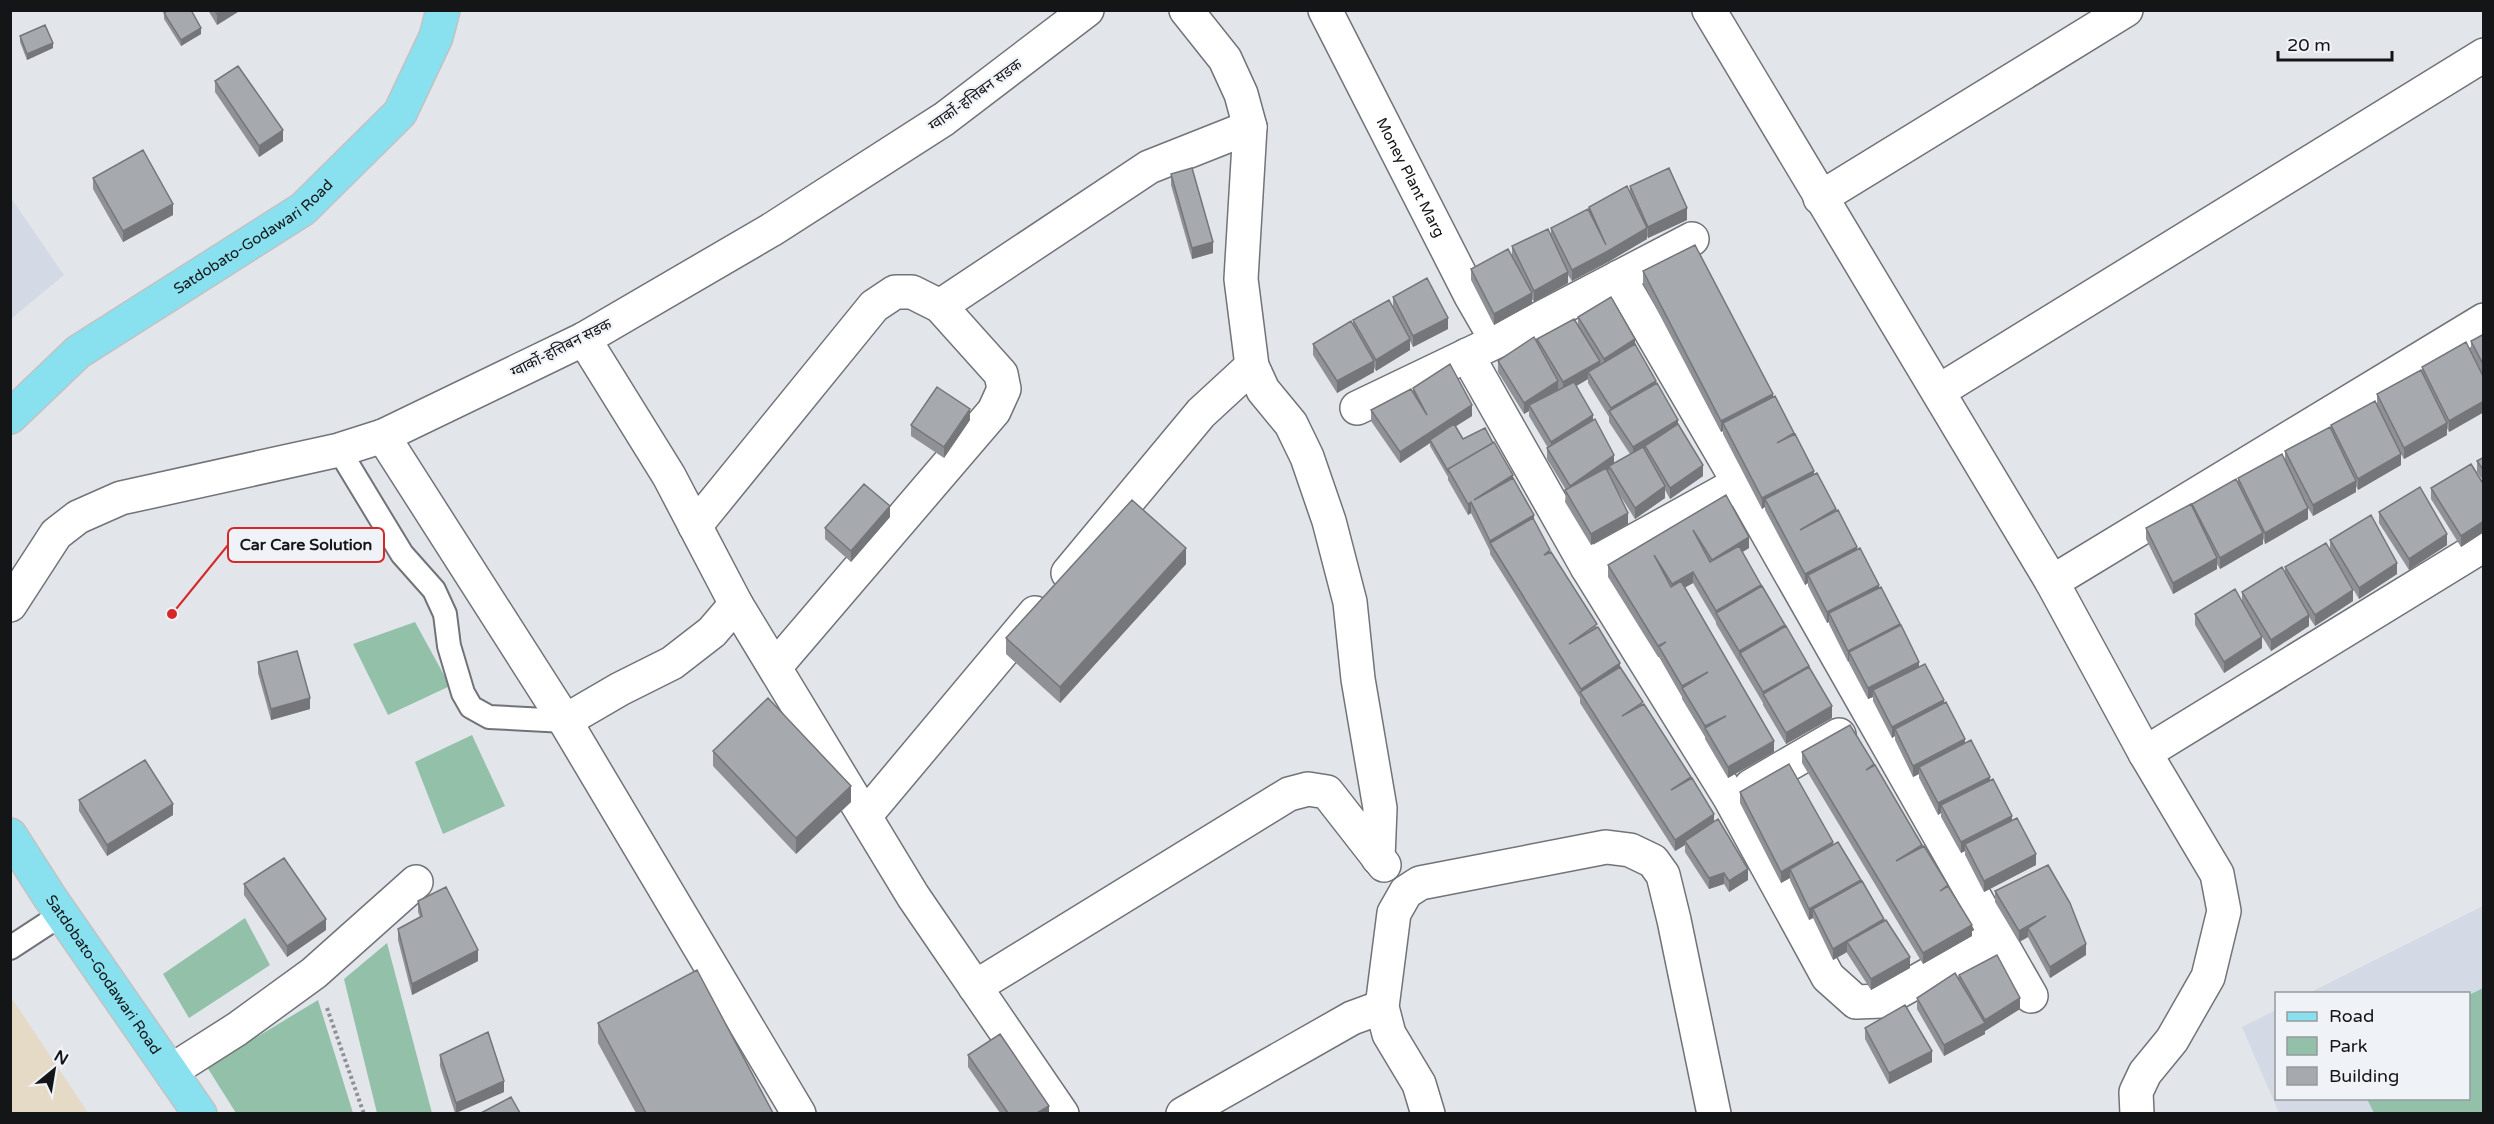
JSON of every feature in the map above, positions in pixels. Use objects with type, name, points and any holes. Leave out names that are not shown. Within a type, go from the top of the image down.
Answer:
[{"type":"main road","name":"Satdobato-Godawari Road","points":[[10,417],[78,352],[303,209],[400,113],[436,37],[442,10]]},
{"type":"main road","name":"Satdobato-Godawari Road","points":[[10,835],[200,1113]]},
{"type":"street","name":"ग्वार्को-हत्तिबन सडक","points":[[10,605],[56,534],[78,517],[121,498],[339,450],[383,436],[584,339],[771,230],[944,119],[1087,10]]},
{"type":"street","points":[[1186,10],[1225,59],[1241,94],[1250,127],[1241,279],[1251,366],[1263,390],[1291,424],[1307,457],[1329,520],[1350,602],[1358,679],[1380,808],[1378,858]]},
{"type":"street","name":"Money Plant Marg","points":[[1325,10],[1471,296],[1497,341]]},
{"type":"street","points":[[1820,198],[2126,10]]},
{"type":"street","points":[[1712,11],[1820,198],[1939,391],[2052,582],[2145,753],[2217,874],[2224,911],[2208,977],[2172,1040],[2145,1073],[2136,1092],[2137,1113]]},
{"type":"street","points":[[1939,391],[2484,55]]},
{"type":"street","points":[[940,306],[1149,167],[1250,127]]},
{"type":"street","points":[[1357,408],[1497,341],[1692,239]]},
{"type":"street","points":[[1619,277],[2031,996]]},
{"type":"street","points":[[695,526],[874,306],[894,292],[912,292],[940,306],[1001,374],[1004,389],[994,411],[775,667]]},
{"type":"street","points":[[2052,582],[2484,320]]},
{"type":"street","points":[[584,339],[669,476],[736,604],[913,896],[1062,1113]]},
{"type":"street","points":[[1467,356],[1587,567],[1730,798],[1828,977],[1856,1002],[1882,1001],[1997,936]]},
{"type":"street","points":[[865,816],[1201,413],[1251,366]]},
{"type":"street","points":[[383,436],[565,721],[799,1113]]},
{"type":"street","points":[[1587,567],[1739,483]]},
{"type":"street","points":[[2145,753],[2484,545]]},
{"type":"street","points":[[565,721],[620,689],[672,663],[712,632],[736,604]]},
{"type":"street","points":[[1730,798],[1872,717]]},
{"type":"street","points":[[975,987],[1289,794],[1308,789],[1327,792],[1406,892]]},
{"type":"street","points":[[1428,1113],[1419,1084],[1389,1034],[1382,1007],[1394,913],[1406,892],[1420,883],[1606,847],[1630,850],[1653,861],[1663,875],[1714,1113]]},
{"type":"street","points":[[171,1071],[237,1029],[314,973],[416,882]]},
{"type":"street","points":[[1183,1113],[1352,1018],[1382,1007]]},
{"type":"lane","points":[[339,450],[402,554],[434,590],[445,614],[449,646],[464,693],[471,707],[489,717],[565,721]]},
{"type":"lane","points":[[10,948],[62,914]]},
{"type":"path","points":[[314,973],[364,1113]]},
{"type":"shaded area","points":[[11,198],[64,275],[12,318],[10,316]]},
{"type":"shaded area","points":[[2483,906],[2483,1113],[2279,1113],[2242,1027],[2275,1010],[2275,1100],[2470,1100],[2470,992],[2311,992]]},
{"type":"shaded area","points":[[13,1000],[88,1113],[11,1113],[10,1002]]},
{"type":"green space","points":[[415,622],[450,686],[388,715],[353,644]]},
{"type":"green space","points":[[472,735],[505,806],[443,834],[415,762]]},
{"type":"green space","points":[[245,918],[270,965],[189,1018],[163,974]]},
{"type":"green space","points":[[387,943],[432,1113],[377,1113],[344,979]]},
{"type":"green space","points":[[2483,988],[2483,1113],[2374,1113],[2368,1100],[2470,1100],[2470,994]]},
{"type":"green space","points":[[318,1000],[353,1113],[236,1113],[207,1067]]},
{"type":"building","points":[[169,10],[191,10],[201,28],[181,40],[164,13]]},
{"type":"building","points":[[45,25],[53,43],[27,54],[20,36]]},
{"type":"building","points":[[238,66],[283,130],[259,146],[215,81]]},
{"type":"building","points":[[143,150],[173,204],[123,231],[93,178]]},
{"type":"building","points":[[1192,168],[1213,242],[1192,248],[1171,174]]},
{"type":"building","points":[[1669,168],[1687,208],[1648,227],[1630,186]]},
{"type":"building","points":[[1627,186],[1647,228],[1572,270],[1551,228],[1588,209],[1606,245],[1589,207]]},
{"type":"building","points":[[1548,229],[1568,272],[1534,291],[1512,246]]},
{"type":"building","points":[[1695,245],[1773,394],[1721,421],[1643,271]]},
{"type":"building","points":[[1508,249],[1532,293],[1494,314],[1471,269]]},
{"type":"building","points":[[1427,278],[1448,318],[1413,336],[1393,297]]},
{"type":"building","points":[[1611,297],[1635,339],[1604,359],[1578,317]]},
{"type":"building","points":[[1389,300],[1410,339],[1376,360],[1353,320]]},
{"type":"building","points":[[1574,319],[1600,361],[1563,382],[1537,339]]},
{"type":"building","points":[[1351,321],[1374,361],[1337,381],[1313,344]]},
{"type":"building","points":[[2484,334],[2484,366],[2471,341]]},
{"type":"building","points":[[1534,337],[1558,381],[1524,403],[1498,361]]},
{"type":"building","points":[[2466,342],[2484,378],[2484,401],[2449,421],[2422,367]]},
{"type":"building","points":[[1635,344],[1656,381],[1611,408],[1588,372]]},
{"type":"building","points":[[1450,364],[1472,405],[1400,452],[1371,410],[1411,389],[1427,415],[1413,388]]},
{"type":"building","points":[[2421,370],[2447,423],[2404,448],[2377,394]]},
{"type":"building","points":[[1574,382],[1593,415],[1551,442],[1529,405]]},
{"type":"building","points":[[1657,383],[1678,420],[1633,447],[1609,411]]},
{"type":"building","points":[[937,387],[970,409],[944,447],[911,425]]},
{"type":"building","points":[[1775,396],[1794,433],[1777,443],[1795,434],[1814,471],[1762,498],[1723,423]]},
{"type":"building","points":[[2375,401],[2401,454],[2358,479],[2331,425]]},
{"type":"building","points":[[1595,419],[1614,455],[1570,486],[1547,448]]},
{"type":"building","points":[[1454,424],[1463,439],[1485,428],[1493,443],[1448,471],[1430,440]]},
{"type":"building","points":[[1678,424],[1703,465],[1670,488],[1645,446]]},
{"type":"building","points":[[2330,427],[2356,481],[2313,505],[2285,451]]},
{"type":"building","points":[[1494,442],[1513,475],[1474,500],[1513,478],[1534,515],[1490,541],[1471,502],[1468,504],[1448,469]]},
{"type":"building","points":[[1643,447],[1665,486],[1635,508],[1609,466]]},
{"type":"building","points":[[2282,454],[2308,508],[2265,533],[2238,478]]},
{"type":"building","points":[[2484,457],[2484,471],[2477,461]]},
{"type":"building","points":[[2471,464],[2484,485],[2484,521],[2461,536],[2431,488]]},
{"type":"building","points":[[1606,468],[1628,513],[1591,534],[1565,490]]},
{"type":"building","points":[[1817,473],[1836,509],[1800,530],[1838,510],[1857,547],[1805,574],[1765,499]]},
{"type":"building","points":[[2236,479],[2263,533],[2220,558],[2192,504]]},
{"type":"building","points":[[864,484],[890,506],[851,551],[825,528]]},
{"type":"building","points":[[2420,487],[2447,534],[2409,559],[2379,512]]},
{"type":"building","points":[[1726,495],[1749,537],[1712,560],[1693,530],[1710,562],[1739,546],[1761,585],[1716,611],[1693,572],[1672,584],[1654,555],[1671,587],[1681,581],[1774,741],[1728,767],[1705,728],[1726,716],[1705,726],[1682,688],[1708,672],[1682,686],[1659,647],[1666,642],[1658,646],[1608,565]]},
{"type":"building","points":[[1132,500],[1186,548],[1060,687],[1006,638]]},
{"type":"building","points":[[2191,504],[2217,558],[2173,583],[2146,528]]},
{"type":"building","points":[[2371,515],[2397,563],[2359,588],[2330,540]]},
{"type":"building","points":[[1533,518],[1550,550],[1544,555],[1551,552],[1597,624],[1569,644],[1598,627],[1620,663],[1581,689],[1490,543]]},
{"type":"building","points":[[2326,543],[2353,590],[2315,615],[2285,567]]},
{"type":"building","points":[[1860,548],[1879,585],[1827,612],[1808,575]]},
{"type":"building","points":[[2282,567],[2309,615],[2271,640],[2242,592]]},
{"type":"building","points":[[1762,586],[1785,625],[1739,651],[1716,613]]},
{"type":"building","points":[[1881,587],[1900,624],[1848,651],[1829,613]]},
{"type":"building","points":[[2235,589],[2262,637],[2224,662],[2195,614]]},
{"type":"building","points":[[1901,625],[1919,662],[1868,688],[1849,652]]},
{"type":"building","points":[[1786,626],[1809,666],[1763,692],[1740,653]]},
{"type":"building","points":[[297,651],[310,698],[271,709],[258,662]]},
{"type":"building","points":[[1925,664],[1944,700],[1892,727],[1873,690]]},
{"type":"building","points":[[1620,667],[1643,702],[1622,716],[1644,704],[1691,777],[1671,790],[1692,778],[1714,814],[1675,840],[1580,692]]},
{"type":"building","points":[[1809,667],[1832,706],[1786,733],[1763,694]]},
{"type":"building","points":[[768,698],[851,786],[796,838],[713,751]]},
{"type":"building","points":[[1946,702],[1965,739],[1913,766],[1895,729]]},
{"type":"building","points":[[1850,725],[1874,764],[1866,770],[1875,765],[1922,845],[1896,861],[1924,846],[1948,885],[1940,891],[1948,886],[1972,925],[1923,953],[1802,752]]},
{"type":"building","points":[[1971,740],[1990,777],[1938,803],[1919,767]]},
{"type":"building","points":[[145,760],[173,804],[107,845],[79,800]]},
{"type":"building","points":[[1789,764],[1833,842],[1781,872],[1740,792]]},
{"type":"building","points":[[1993,779],[2012,816],[1961,842],[1941,805]]},
{"type":"building","points":[[2017,818],[2036,854],[1984,881],[1965,844]]},
{"type":"building","points":[[1718,819],[1748,869],[1729,881],[1724,873],[1709,878],[1685,841]]},
{"type":"building","points":[[1838,842],[1861,880],[1809,909],[1790,869]]},
{"type":"building","points":[[284,858],[326,919],[287,946],[244,884]]},
{"type":"building","points":[[2048,865],[2070,903],[2086,944],[2050,967],[2028,928],[2046,916],[2019,931],[1995,891]]},
{"type":"building","points":[[1862,881],[1884,919],[1833,949],[1813,909]]},
{"type":"building","points":[[446,887],[478,950],[412,984],[398,929],[422,916],[418,901]]},
{"type":"building","points":[[1886,920],[1910,957],[1871,979],[1847,942]]},
{"type":"building","points":[[1997,955],[2020,998],[1985,1020],[1959,975]]},
{"type":"building","points":[[697,970],[773,1113],[646,1113],[598,1023]]},
{"type":"building","points":[[1955,973],[1985,1023],[1944,1045],[1917,998]]},
{"type":"building","points":[[1905,1005],[1932,1051],[1889,1073],[1865,1028]]},
{"type":"building","points":[[488,1032],[504,1081],[456,1103],[440,1055]]},
{"type":"building","points":[[1000,1034],[1049,1106],[1037,1113],[1008,1113],[968,1055]]},
{"type":"building","points":[[511,1097],[520,1113],[481,1113]]},
{"type":"place","name":"Car Care Solution","points":[[172,614]]}]
